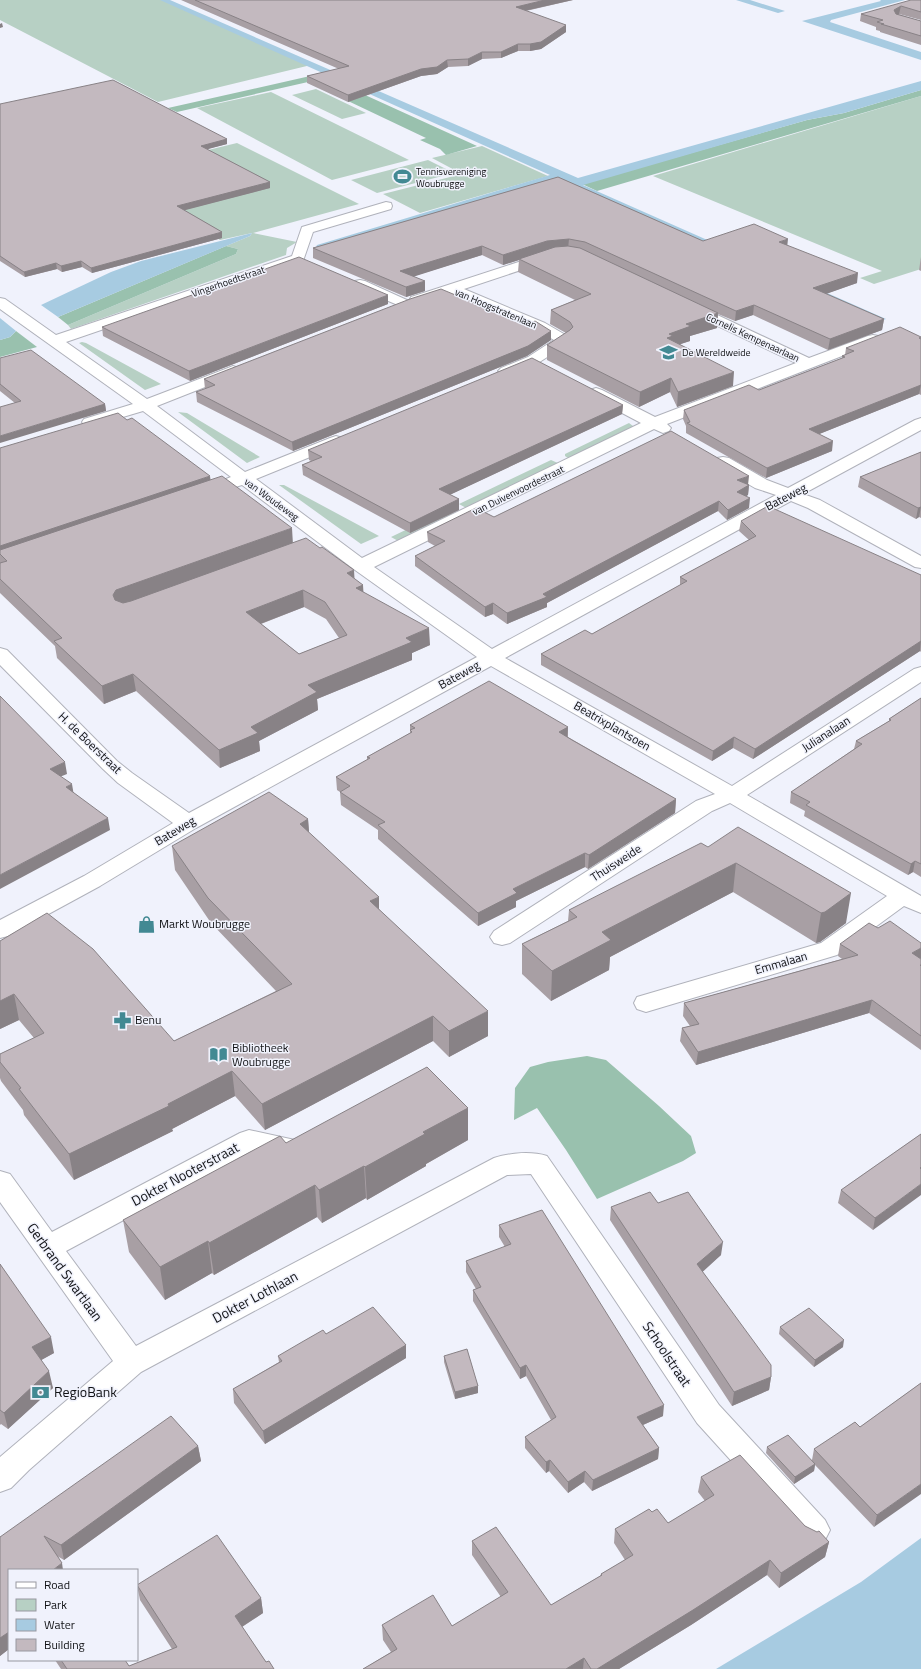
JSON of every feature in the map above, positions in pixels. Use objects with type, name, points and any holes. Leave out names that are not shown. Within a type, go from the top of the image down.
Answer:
[{"type":"street","points":[[312,264],[298,258],[307,230],[386,206]]},
{"type":"street","points":[[383,313],[450,288],[558,254]]},
{"type":"street","name":"Vingerhoedtstraat","points":[[52,341],[298,258]]},
{"type":"street","points":[[346,278],[405,304]]},
{"type":"street","name":"van Hoogstratenlaan","points":[[450,288],[540,326],[564,340],[540,364],[490,378]]},
{"type":"street","name":"van Woudeweg","points":[[0,302],[52,341],[145,406],[361,566],[491,658]]},
{"type":"street","name":"Cornelis Kempenaarlaan","points":[[679,302],[809,364]]},
{"type":"street","name":"Cornelis Kempenaarlaan","points":[[654,423],[886,334]]},
{"type":"street","points":[[79,426],[145,406],[246,366]]},
{"type":"street","points":[[581,385],[674,435]]},
{"type":"street","name":"van Duivenvoordestraat","points":[[361,566],[654,423]]},
{"type":"street","name":"Bateweg","points":[[0,930],[92,881],[188,823],[921,424]]},
{"type":"street","points":[[215,489],[244,479],[352,435]]},
{"type":"street","points":[[707,453],[761,484],[814,504],[921,563]]},
{"type":"street","points":[[306,548],[327,540]]},
{"type":"street","name":"H. de Boerstraat","points":[[0,654],[110,765],[125,778],[188,823]]},
{"type":"street","name":"Beatrixplantsoen","points":[[491,658],[732,795]]},
{"type":"street","name":"Julianalaan","points":[[732,795],[921,673]]},
{"type":"street","name":"Emmalaan","points":[[646,1003],[829,949],[912,900],[732,795]]},
{"type":"street","name":"Thuisweide","points":[[502,937],[704,806],[732,795]]},
{"type":"street","name":"Dokter Nooterstraat","points":[[48,1246],[249,1140],[300,1149],[314,1142]]},
{"type":"street","name":"Dokter Lothlaan","points":[[0,1478],[18,1460],[131,1363],[503,1165],[538,1163]]},
{"type":"street","name":"Schoolstraat","points":[[538,1163],[708,1414],[814,1530]]},
{"type":"street","name":"Gerbrand Swartlaan","points":[[0,1181],[131,1363]]},
{"type":"green space","points":[[0,0],[165,0],[311,65],[158,102],[0,20]]},
{"type":"green space","points":[[319,74],[477,146],[446,155],[440,149],[420,140],[426,138],[308,82],[177,112],[168,108]]},
{"type":"green space","points":[[316,89],[366,113],[342,119],[292,95]]},
{"type":"green space","points":[[921,90],[921,96],[597,191],[582,184],[807,120],[844,113]]},
{"type":"green space","points":[[271,92],[409,160],[332,180],[197,108]]},
{"type":"green space","points":[[921,96],[921,269],[874,284],[860,278],[882,271],[653,176]]},
{"type":"green space","points":[[237,143],[359,204],[253,233],[297,242],[287,248],[286,255],[71,329],[68,325],[236,254],[238,249],[226,246],[250,236],[252,233],[220,240],[172,211],[204,151]]},
{"type":"green space","points":[[482,146],[548,176],[420,213],[383,194],[462,174],[432,158]]},
{"type":"green space","name":"Tennisvereniging Woubrugge","points":[[428,160],[454,173],[377,193],[351,180]]},
{"type":"green space","points":[[226,246],[238,249],[236,254],[68,325],[58,317]]},
{"type":"green space","points":[[16,331],[37,347],[0,357],[0,340],[10,337]]},
{"type":"green space","points":[[82,342],[161,384],[145,390],[79,343]]},
{"type":"green space","points":[[178,412],[187,413],[260,457],[247,463]]},
{"type":"green space","points":[[629,423],[633,426],[632,429],[571,460],[565,456],[565,454]]},
{"type":"green space","points":[[551,460],[560,464],[468,509],[459,504]]},
{"type":"green space","points":[[279,485],[284,485],[379,536],[361,544]]},
{"type":"green space","points":[[447,510],[455,515],[400,542],[391,537]]},
{"type":"green space","points":[[587,1056],[606,1060],[659,1106],[691,1136],[696,1153],[683,1161],[597,1199],[537,1108],[514,1120],[515,1088],[530,1067],[548,1062]]},
{"type":"water","points":[[160,0],[170,0],[578,178],[921,81],[921,90],[844,113],[807,120],[583,185],[886,319],[880,321],[557,178],[315,249],[317,245],[550,175]]},
{"type":"water","points":[[736,0],[750,0],[785,11],[778,13]]},
{"type":"water","points":[[880,0],[905,0],[831,20],[830,22],[921,52],[921,60],[802,21],[881,1]]},
{"type":"water","points":[[252,233],[250,236],[58,317],[41,305],[111,272],[141,261]]},
{"type":"water","points":[[0,318],[16,331],[10,337],[0,340]]},
{"type":"water","points":[[921,1538],[921,1669],[716,1669],[861,1582]]},
{"type":"building","points":[[195,0],[545,0],[516,7],[566,25],[541,42],[518,44],[501,52],[482,52],[468,59],[447,60],[437,67],[421,69],[348,95],[307,76],[349,66]]},
{"type":"building","points":[[911,0],[921,0],[921,12],[901,6],[894,10],[896,14],[921,21],[921,36],[881,24],[884,24],[877,22],[883,20],[861,14]]},
{"type":"building","points":[[113,80],[227,139],[201,146],[270,182],[177,206],[222,232],[91,268],[81,261],[61,266],[56,263],[24,272],[0,256],[0,104]]},
{"type":"building","points":[[558,177],[703,241],[754,224],[788,239],[779,242],[858,273],[813,288],[884,319],[830,339],[754,305],[736,311],[585,242],[569,239],[547,241],[503,255],[482,246],[400,271],[425,281],[406,287],[313,248]]},
{"type":"building","name":"De Wereldweide","points":[[568,246],[580,248],[718,313],[686,324],[691,326],[669,334],[673,336],[667,338],[734,372],[678,392],[671,378],[640,392],[547,345],[573,327],[570,322],[551,310],[591,294],[519,259],[555,247]]},
{"type":"building","points":[[299,257],[388,295],[189,371],[102,327]]},
{"type":"building","points":[[441,289],[520,322],[525,320],[531,323],[535,321],[551,331],[528,346],[292,442],[196,392],[215,385],[204,379],[410,299]]},
{"type":"building","points":[[900,327],[921,337],[919,338],[921,339],[921,385],[809,429],[833,441],[767,468],[687,423],[690,422],[684,410],[749,385],[759,390],[845,357],[842,356],[854,351],[846,348]]},
{"type":"building","points":[[31,350],[105,404],[0,436],[0,407],[21,401],[0,384],[0,358]]},
{"type":"building","points":[[532,358],[623,405],[439,489],[459,499],[410,523],[302,465],[322,457],[308,450]]},
{"type":"building","points":[[118,413],[127,420],[132,418],[210,476],[0,546],[0,448]]},
{"type":"building","points":[[671,431],[749,476],[737,480],[749,485],[737,492],[750,498],[728,510],[719,501],[543,594],[547,597],[507,613],[493,603],[485,607],[415,556],[445,541],[427,532],[476,508],[494,517]]},
{"type":"building","points":[[921,452],[921,507],[918,508],[860,477]]},
{"type":"building","points":[[222,476],[292,528],[116,590],[113,595],[115,600],[123,603],[131,601],[306,538],[320,548],[322,547],[354,570],[347,573],[363,585],[356,588],[429,628],[406,638],[412,642],[308,685],[317,692],[251,727],[258,733],[219,750],[133,674],[102,686],[54,641],[62,638],[0,579],[0,563],[7,561],[0,554],[0,550]],"holes":[[[303,590],[325,602],[347,635],[299,654],[246,612]]]},
{"type":"building","points":[[768,506],[921,575],[921,641],[755,749],[734,737],[713,751],[541,654],[585,630],[592,634],[687,581],[680,577],[756,536],[741,521]]},
{"type":"building","points":[[489,681],[568,727],[559,732],[676,799],[589,855],[585,853],[513,889],[517,893],[478,913],[378,825],[385,822],[340,792],[350,786],[336,777],[370,758],[367,757],[412,732],[410,730],[415,728],[410,725]]},
{"type":"building","points":[[0,696],[65,762],[50,769],[72,784],[66,787],[108,818],[0,875]]},
{"type":"building","points":[[921,698],[921,864],[915,861],[911,864],[806,805],[810,802],[791,792],[862,744],[856,741],[891,720],[889,719]]},
{"type":"building","points":[[269,792],[308,819],[300,824],[379,897],[370,901],[488,1011],[449,1031],[433,1016],[262,1104],[232,1071],[168,1104],[169,1106],[69,1154],[19,1089],[21,1088],[0,1062],[0,1054],[44,1033],[14,994],[0,1001],[0,941],[47,913],[93,949],[174,1041],[292,984],[208,898],[172,846]]},
{"type":"building","points":[[738,827],[851,893],[825,912],[821,913],[736,863],[602,932],[611,940],[552,971],[522,944],[577,917],[569,910],[701,843],[708,847]]},
{"type":"building","points":[[890,921],[921,943],[921,948],[912,953],[921,959],[921,1036],[872,1000],[698,1052],[682,1028],[699,1024],[684,1003],[858,955],[840,944],[869,923],[878,928]]},
{"type":"building","points":[[427,1067],[468,1108],[423,1132],[425,1134],[365,1167],[364,1166],[319,1190],[315,1185],[209,1243],[208,1241],[160,1267],[123,1220],[280,1136],[286,1143]]},
{"type":"building","points":[[921,1134],[921,1184],[875,1218],[841,1190]]},
{"type":"building","points":[[650,1192],[658,1203],[688,1192],[723,1242],[697,1264],[771,1365],[771,1377],[734,1392],[611,1207]]},
{"type":"building","points":[[542,1210],[664,1405],[637,1417],[659,1448],[593,1480],[585,1471],[568,1482],[550,1460],[546,1462],[525,1437],[556,1417],[526,1365],[520,1368],[473,1290],[481,1287],[466,1261],[511,1244],[499,1225]]},
{"type":"building","points":[[0,1264],[51,1337],[32,1347],[49,1371],[4,1413],[0,1410]]},
{"type":"building","points":[[373,1307],[406,1345],[263,1431],[233,1389],[282,1361],[278,1356],[323,1330],[326,1334]]},
{"type":"building","points":[[809,1308],[844,1340],[815,1360],[780,1327]]},
{"type":"building","points":[[467,1349],[478,1386],[455,1392],[444,1356]]},
{"type":"building","points":[[921,1383],[921,1484],[877,1515],[814,1449],[855,1422],[860,1427]]},
{"type":"building","points":[[171,1416],[198,1446],[61,1545],[44,1536],[62,1563],[54,1569],[8,1569],[8,1633],[0,1638],[0,1537]]},
{"type":"building","points":[[788,1435],[815,1464],[795,1477],[767,1447]]},
{"type":"building","points":[[740,1455],[805,1526],[817,1532],[819,1531],[829,1542],[781,1573],[770,1560],[693,1610],[597,1669],[591,1669],[584,1658],[566,1669],[363,1669],[397,1649],[382,1625],[433,1595],[452,1626],[508,1592],[472,1541],[496,1527],[551,1605],[633,1555],[615,1529],[649,1509],[652,1512],[657,1509],[668,1523],[714,1495],[701,1477]]},
{"type":"building","points":[[217,1535],[261,1598],[235,1616],[266,1662],[269,1661],[274,1669],[67,1669],[62,1661],[126,1661],[129,1666],[177,1647],[138,1584]]},
{"type":"place","name":"Tennisvereniging Woubrugge","points":[[403,177]]},
{"type":"place","name":"De Wereldweide","points":[[669,352]]},
{"type":"place","name":"Markt Woubrugge","points":[[146,924]]},
{"type":"place","name":"Benu","points":[[122,1020]]},
{"type":"place","name":"Bibliotheek Woubrugge","points":[[219,1055]]},
{"type":"place","name":"RegioBank","points":[[41,1392]]}]
